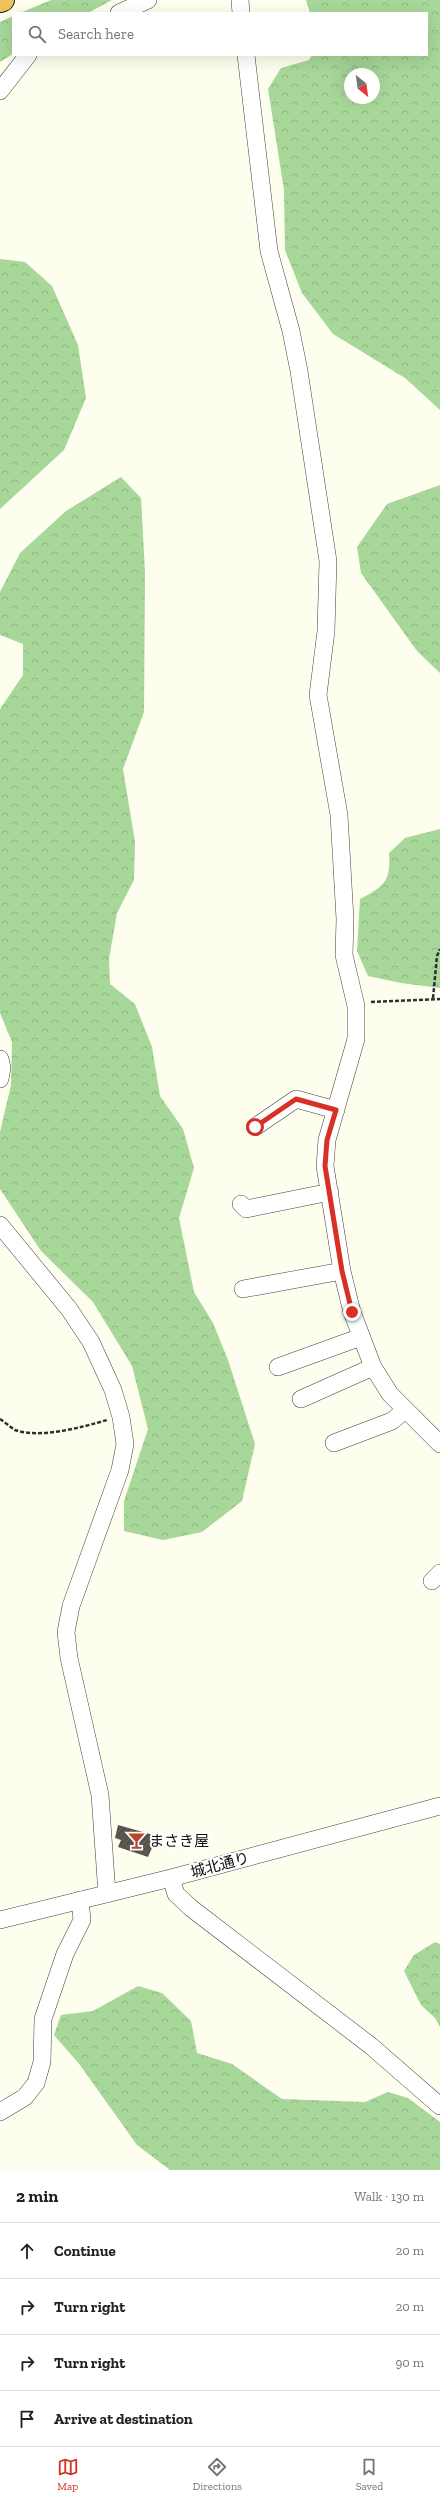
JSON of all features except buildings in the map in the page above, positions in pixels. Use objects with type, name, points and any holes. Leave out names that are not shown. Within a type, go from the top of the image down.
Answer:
[{"type":"street","points":[[121,12],[148,0]]},
{"type":"street","points":[[240,0],[241,12]]},
{"type":"street","points":[[0,91],[27,56]]},
{"type":"street","points":[[246,56],[269,251],[291,332],[324,522],[328,562],[328,595],[318,695],[339,815],[345,919],[344,955],[356,1006],[356,1038],[327,1140],[326,1159],[330,1192],[342,1271],[352,1312],[373,1368],[390,1394],[440,1444]]},
{"type":"street","points":[[0,1059],[2,1068],[0,1079]]},
{"type":"street","points":[[255,1127],[296,1099],[336,1110]]},
{"type":"street","points":[[241,1204],[246,1209],[330,1192]]},
{"type":"street","points":[[0,1225],[69,1309],[91,1342],[113,1390],[121,1417],[125,1444],[120,1470],[71,1606],[66,1632],[69,1658],[100,1795],[107,1894]]},
{"type":"street","points":[[243,1289],[342,1271]]},
{"type":"street","points":[[278,1367],[361,1337]]},
{"type":"street","points":[[301,1399],[373,1368]]},
{"type":"street","points":[[334,1443],[392,1421],[406,1410]]},
{"type":"street","name":"城北通り","points":[[0,1920],[171,1878],[440,1806]]},
{"type":"street","points":[[171,1878],[176,1894],[191,1908],[371,2046],[440,2106]]},
{"type":"street","points":[[0,2112],[25,2097],[36,2083],[42,2062],[42,2019],[65,1954],[82,1920],[80,1900]]},
{"type":"path","points":[[433,998],[437,956],[440,949]]},
{"type":"path","points":[[356,1006],[373,1001],[433,998],[440,999]]},
{"type":"path","points":[[0,1419],[16,1430],[39,1432],[73,1430],[121,1417]]},
{"type":"green space","points":[[51,0],[112,0],[90,12],[22,12]]},
{"type":"green space","points":[[306,0],[440,0],[440,410],[405,378],[333,334],[302,293],[285,250],[284,190],[268,89],[281,68],[309,60],[311,56],[428,56],[428,12],[310,12]]},
{"type":"green space","points":[[12,16],[12,55],[0,62],[0,22]]},
{"type":"green space","points":[[0,259],[25,262],[52,286],[78,345],[86,398],[64,450],[0,509]]},
{"type":"green space","points":[[121,477],[141,498],[145,572],[144,712],[123,769],[135,842],[134,880],[117,913],[109,959],[110,984],[135,1004],[152,1047],[160,1096],[183,1129],[194,1168],[179,1218],[194,1292],[213,1323],[228,1360],[255,1444],[242,1501],[202,1532],[163,1540],[124,1531],[124,1501],[148,1429],[132,1366],[93,1302],[41,1251],[0,1189],[0,1132],[11,1085],[12,1042],[0,1013],[0,709],[23,675],[23,644],[0,635],[0,592],[20,553],[66,511]]},
{"type":"green space","points":[[440,485],[440,673],[417,651],[361,573],[357,547],[387,504]]},
{"type":"green space","points":[[440,829],[440,988],[401,983],[368,976],[357,951],[360,899],[375,890],[384,882],[389,871],[389,853],[405,838]]},
{"type":"green space","points":[[435,1942],[440,1944],[440,2027],[435,2018],[421,2005],[404,1971],[414,1955]]},
{"type":"green space","points":[[138,1986],[162,1993],[191,2021],[197,2053],[232,2064],[282,2099],[365,2102],[388,2092],[408,2098],[440,2122],[440,2170],[170,2170],[137,2145],[80,2065],[54,2035],[61,2015],[93,2011]]},
{"type":"place","name":"まさき屋","points":[[136,1841]]},
{"type":"route","points":[[255,1127],[296,1099],[336,1110],[327,1140],[325,1166],[334,1214],[342,1271],[352,1312]]}]
